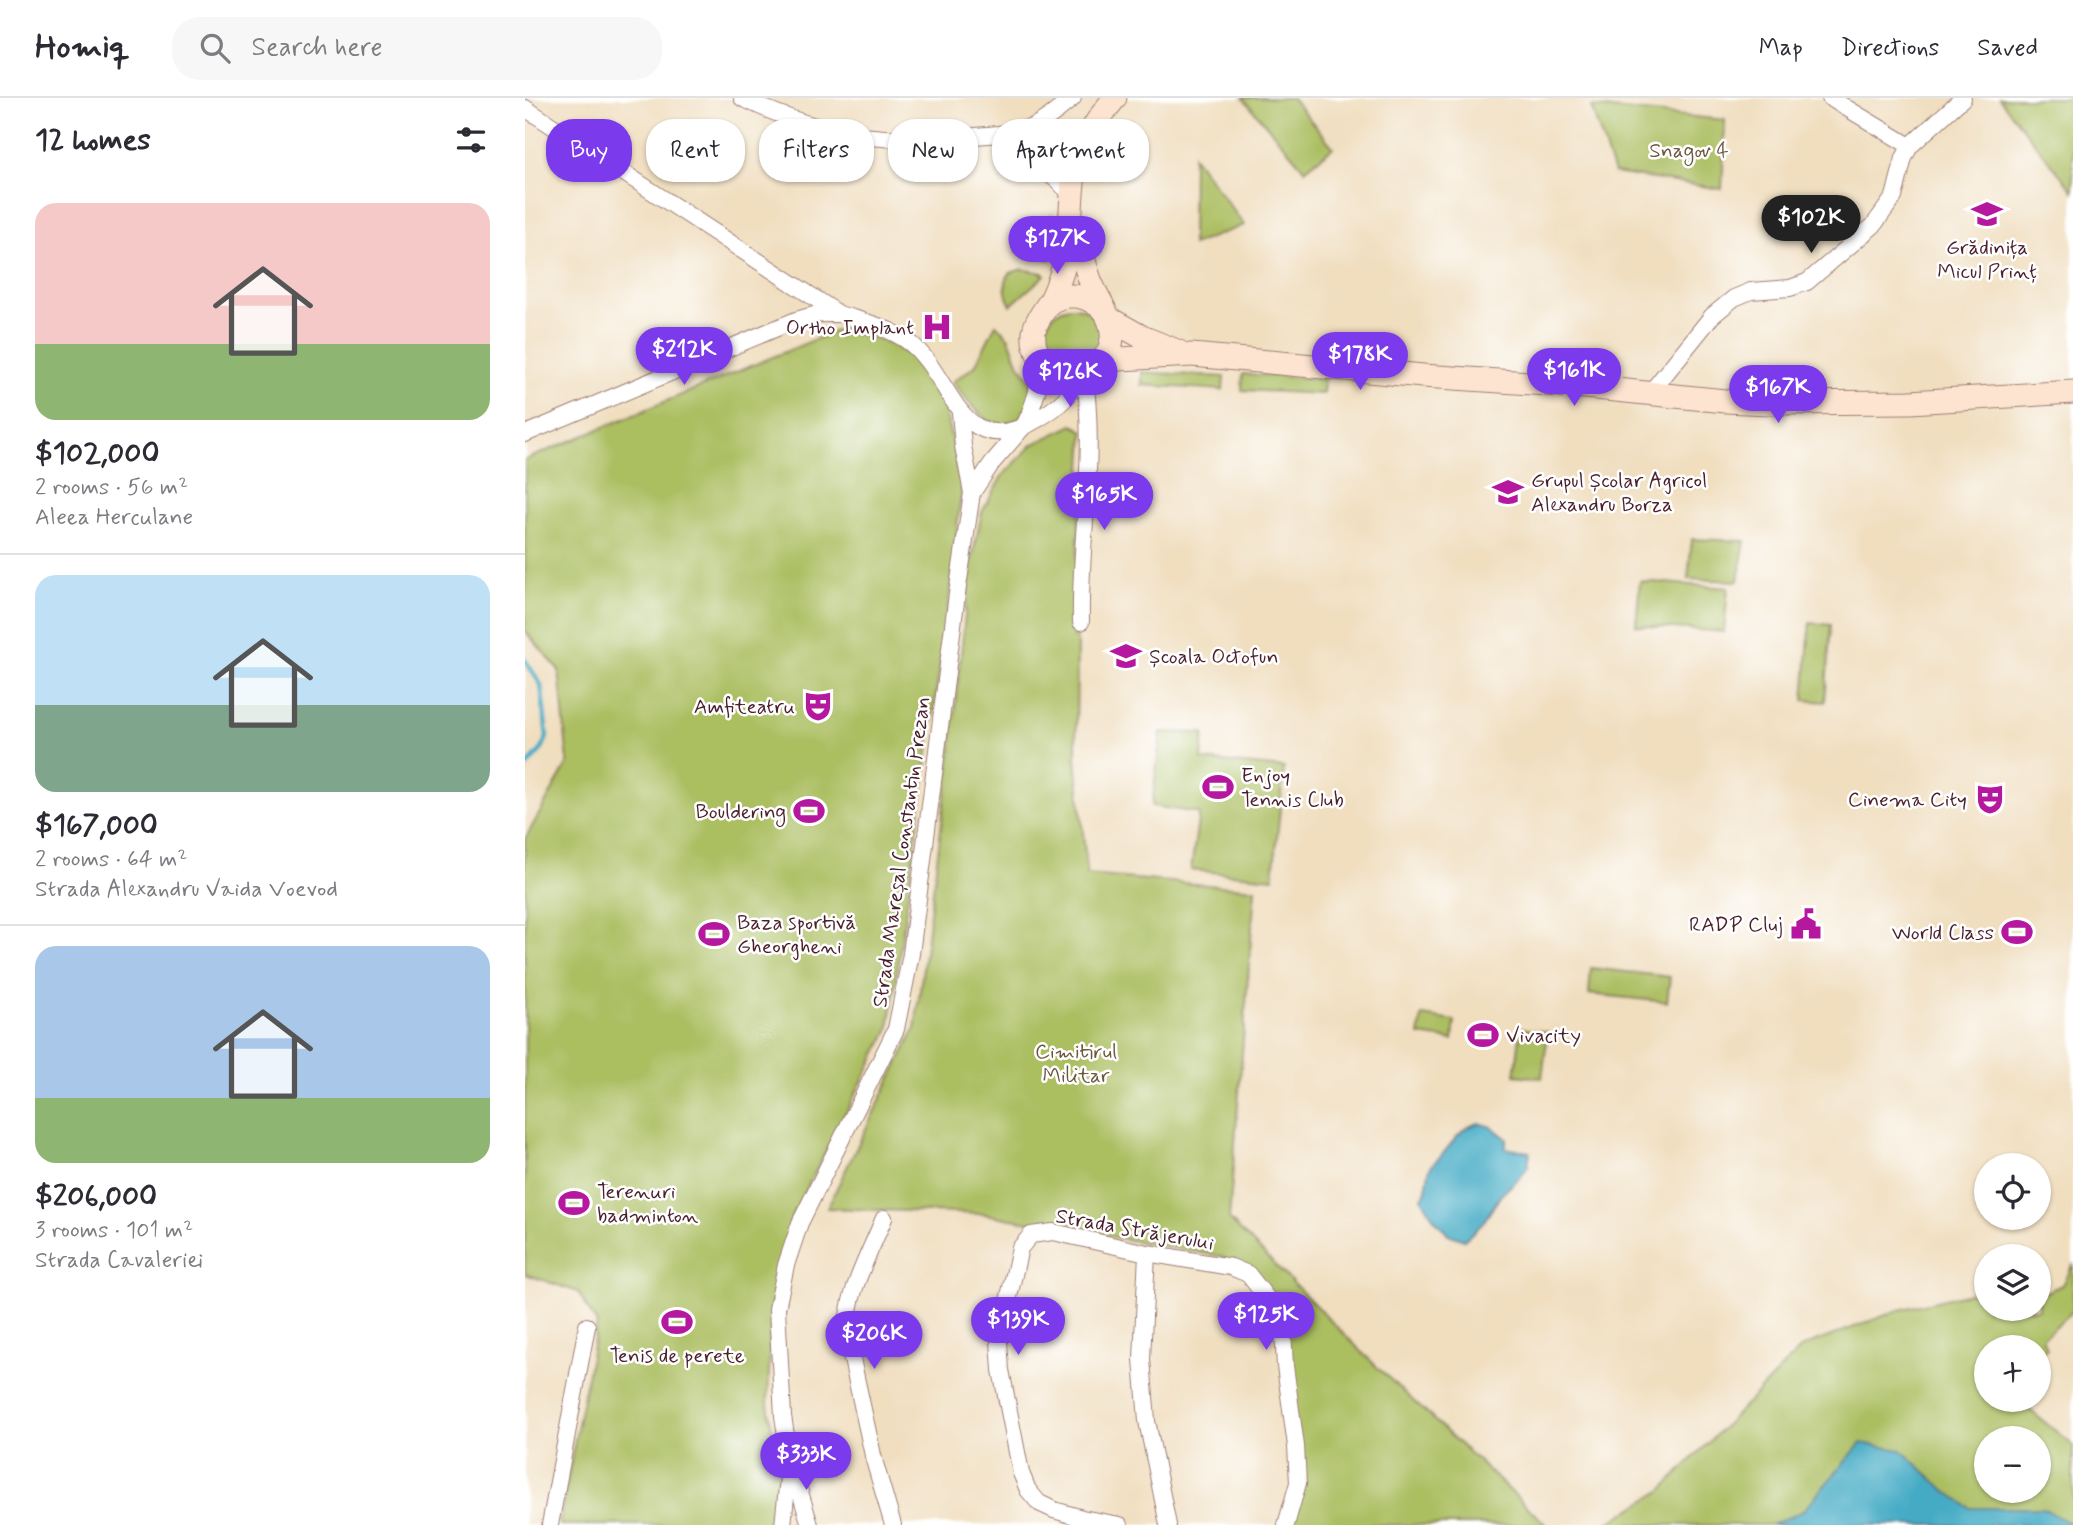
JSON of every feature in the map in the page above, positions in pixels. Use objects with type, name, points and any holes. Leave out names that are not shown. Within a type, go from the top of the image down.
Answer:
[{"type":"main road","points":[[1115,98],[1092,127],[1083,144],[1076,168],[1072,218],[1064,266],[1049,303],[1039,314],[1034,327],[1035,348],[1040,357],[1057,370],[1070,374],[1091,368],[1188,355],[1725,401],[1876,403],[2073,392]]},
{"type":"main road","points":[[1072,218],[1091,282],[1106,315],[1112,338],[1109,350],[1091,368]]},
{"type":"main road","points":[[1049,303],[1062,297],[1077,296],[1092,301],[1106,315],[1142,337],[1188,355]]},
{"type":"street","points":[[742,98],[819,129],[873,139],[934,140],[992,134]]},
{"type":"street","points":[[1045,119],[1073,98]]},
{"type":"street","points":[[1830,98],[1910,146]]},
{"type":"street","points":[[1650,393],[1712,316],[1734,298],[1751,291],[1790,288],[1807,282],[1873,226],[1894,197],[1904,158],[1910,146],[1963,98]]},
{"type":"street","points":[[525,108],[839,314],[882,327],[908,342],[918,350],[960,412],[971,422],[989,431],[1002,432],[1024,426]]},
{"type":"street","points":[[1059,182],[1072,195]]},
{"type":"street","points":[[525,434],[796,320],[818,314],[839,314]]},
{"type":"street","name":"Strada Mareșal Constantin Prezan","points":[[810,1525],[789,1455],[780,1383],[777,1309],[780,1286],[800,1223],[896,1030],[911,954],[972,493],[992,463],[1024,426],[1037,392],[1040,357]]},
{"type":"street","points":[[1081,622],[1091,368]]},
{"type":"street","name":"Strada Mareșal Constantin Prezan","points":[[1024,426],[1044,416],[1066,399],[1091,368]]},
{"type":"street","points":[[960,412],[972,493]]},
{"type":"street","points":[[884,1219],[846,1319],[847,1336],[874,1460],[893,1525]]},
{"type":"street","name":"Strada Străjerului","points":[[1120,1525],[1053,1510],[1038,1503],[1028,1490],[1021,1473],[1001,1370],[999,1341],[1020,1248],[1031,1235],[1053,1232],[1147,1253],[1231,1267],[1248,1273],[1276,1310],[1283,1331],[1298,1483],[1286,1525]]},
{"type":"street","points":[[1147,1253],[1142,1359],[1147,1421],[1168,1525]]},
{"type":"street","points":[[550,1525],[587,1326]]},
{"type":"street","points":[[783,1525],[789,1455]]},
{"type":"green space","points":[[1243,98],[1292,98],[1333,147],[1305,170]]},
{"type":"green space","points":[[1999,98],[2073,98],[2073,191]]},
{"type":"green space","name":"Snagov 4","points":[[1591,107],[1725,120],[1722,189],[1614,173]]},
{"type":"green space","points":[[1193,156],[1244,225],[1192,245]]},
{"type":"green space","points":[[1052,215],[1057,231],[1050,259],[1016,252],[1044,219]]},
{"type":"green space","points":[[1022,269],[1045,275],[1011,305],[1006,293],[1006,281],[1010,273]]},
{"type":"green space","points":[[1068,307],[1078,307],[1093,315],[1099,324],[1099,346],[1093,355],[1078,363],[1068,363],[1050,351],[1045,340],[1045,330],[1057,312]]},
{"type":"green space","points":[[996,324],[1009,338],[1019,365],[1032,381],[1033,397],[1019,419],[1002,425],[987,420],[952,382],[975,366]]},
{"type":"green space","name":"Baza sportivă Gheorgheni","points":[[840,329],[884,341],[912,357],[943,402],[962,485],[947,616],[889,1029],[792,1217],[771,1307],[768,1404],[781,1482],[776,1525],[559,1525],[597,1324],[578,1292],[525,1274],[525,839],[568,763],[559,670],[525,631],[525,460]]},
{"type":"green space","points":[[1142,372],[1224,377],[1223,390],[1142,385]]},
{"type":"green space","points":[[1243,374],[1324,379],[1323,394],[1242,390]]},
{"type":"green space","name":"Cimitirul Militar","points":[[1073,425],[1084,431],[1073,638],[1077,639],[1076,758],[1087,875],[1255,889],[1229,1219],[1379,1369],[1547,1525],[1289,1525],[1298,1483],[1283,1331],[1248,1274],[1223,1266],[1224,1257],[984,1214],[827,1208],[915,1029],[950,760],[970,568],[982,512],[1002,476],[1033,444]]},
{"type":"green space","points":[[1692,539],[1745,541],[1738,581],[1688,579]]},
{"type":"green space","points":[[1640,581],[1728,588],[1724,632],[1636,625]]},
{"type":"green space","points":[[1810,623],[1831,625],[1825,702],[1804,700]]},
{"type":"green space","name":"Enjoy Tennis Club","points":[[1161,732],[1204,733],[1202,760],[1284,768],[1273,878],[1191,870],[1199,813],[1152,806]]},
{"type":"green space","points":[[1591,968],[1670,977],[1667,1002],[1589,994]]},
{"type":"green space","name":"Vivacity","points":[[1422,1016],[1455,1021],[1453,1040],[1419,1035]]},
{"type":"green space","name":"Vivacity","points":[[1521,1028],[1548,1032],[1542,1078],[1515,1075]]},
{"type":"green space","points":[[2073,1264],[2073,1311],[2045,1335],[1974,1335],[1974,1412],[2032,1412],[2049,1426],[1974,1426],[1974,1503],[2051,1503],[2051,1427],[2073,1445],[2073,1525],[1605,1525],[1661,1491],[1802,1347],[1899,1310],[1974,1292],[1974,1321],[2051,1321],[2051,1290],[2062,1285]]},
{"type":"water","points":[[1479,1123],[1492,1127],[1507,1139],[1505,1148],[1530,1152],[1528,1166],[1521,1176],[1501,1195],[1482,1224],[1464,1240],[1448,1234],[1434,1219],[1422,1198],[1432,1164],[1462,1132]]},
{"type":"water","points":[[1861,1443],[1901,1450],[1945,1490],[1970,1508],[2043,1508],[2072,1525],[1771,1525],[1803,1511]]},
{"type":"waterway","points":[[525,660],[541,685],[547,737],[542,749],[525,768]]},
{"type":"place","name":"Grădinița Micul Prinț","points":[[1987,214]]},
{"type":"place","name":"Ortho Implant","points":[[937,327]]},
{"type":"place","name":"Grupul Școlar Agricol Alexandru Borza","points":[[1508,492]]},
{"type":"place","name":"Școala Octofun","points":[[1126,656]]},
{"type":"place","name":"Amfiteatru","points":[[818,706]]},
{"type":"place","name":"Enjoy Tennis Club","points":[[1218,787]]},
{"type":"place","name":"Cinema City","points":[[1990,799]]},
{"type":"place","name":"Bouldering","points":[[809,811]]},
{"type":"place","name":"RADP Cluj","points":[[1806,924]]},
{"type":"place","name":"World Class","points":[[2017,932]]},
{"type":"place","name":"Baza sportivă Gheorgheni","points":[[714,934]]},
{"type":"place","name":"Vivacity","points":[[1483,1035]]},
{"type":"place","name":"Terenuri badminton","points":[[574,1203]]},
{"type":"place","name":"Tenis de perete","points":[[677,1322]]}]
